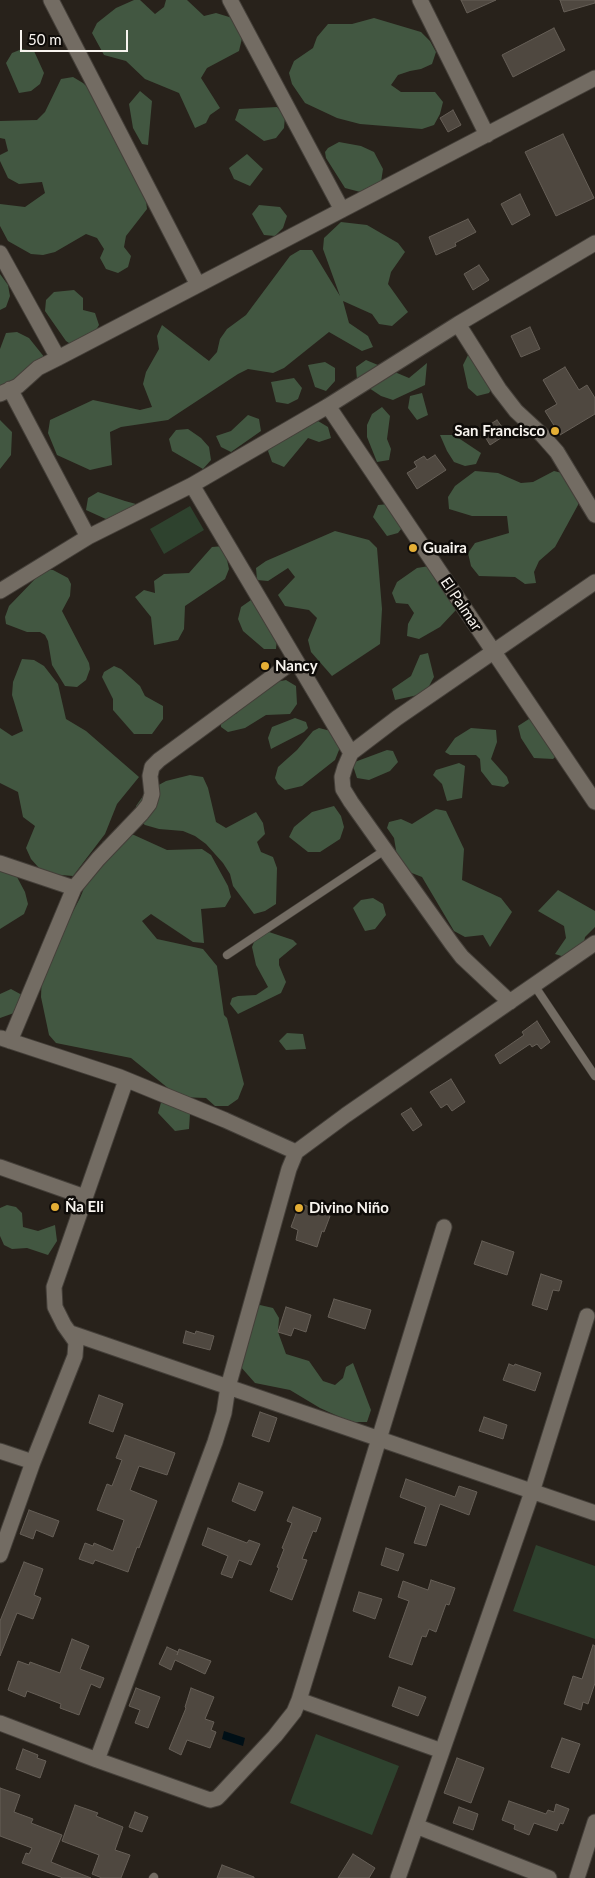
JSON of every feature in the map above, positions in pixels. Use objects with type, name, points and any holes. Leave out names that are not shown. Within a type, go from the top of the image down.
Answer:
[{"type":"street","points":[[51,0],[198,285]]},
{"type":"street","points":[[230,0],[342,210]]},
{"type":"street","points":[[420,0],[488,135]]},
{"type":"street","points":[[88,537],[5,392],[24,381],[38,368],[595,78]]},
{"type":"street","points":[[0,591],[88,537],[192,485],[328,406],[458,324],[595,243]]},
{"type":"street","points":[[0,253],[58,358]]},
{"type":"street","points":[[458,324],[499,389],[516,411],[557,452],[595,515]]},
{"type":"street","name":"El Palmar","points":[[328,406],[595,802]]},
{"type":"street","points":[[192,485],[351,753]]},
{"type":"street","points":[[510,1002],[462,957],[351,802],[343,788],[342,777],[344,767],[351,753],[397,718],[595,582]]},
{"type":"street","points":[[295,660],[152,767],[150,776],[152,794],[149,804],[74,888],[5,1039],[126,1080],[225,1120],[297,1152]]},
{"type":"street","points":[[0,863],[74,888]]},
{"type":"street","points":[[97,1760],[215,1442],[224,1413],[228,1387],[289,1169],[297,1152],[346,1115],[595,943]]},
{"type":"street","points":[[0,1555],[33,1462],[75,1356],[76,1342],[64,1325],[55,1307],[54,1287],[126,1080]]},
{"type":"street","points":[[0,1167],[85,1197]]},
{"type":"street","points":[[0,1723],[210,1800],[217,1798],[275,1736],[294,1712],[299,1700],[444,1227]]},
{"type":"street","points":[[398,1878],[532,1492],[587,1316]]},
{"type":"street","points":[[71,1333],[595,1513]]},
{"type":"street","points":[[0,1451],[33,1462]]},
{"type":"street","points":[[299,1700],[442,1751]]},
{"type":"street","points":[[577,1878],[595,1822]]},
{"type":"street","points":[[416,1826],[549,1878]]},
{"type":"lane","points":[[227,955],[385,850]]},
{"type":"lane","points":[[534,985],[595,1076]]},
{"type":"green space","points":[[134,0],[140,0],[155,14],[164,7],[166,0],[187,0],[204,16],[216,13],[239,20],[244,30],[239,51],[207,68],[201,78],[220,108],[210,115],[206,123],[195,128],[179,93],[145,79],[126,61],[104,55],[92,33],[97,23],[116,8]]},
{"type":"green space","points":[[374,18],[421,32],[430,41],[436,52],[432,64],[398,75],[391,85],[401,92],[435,92],[443,102],[440,114],[434,125],[422,129],[360,124],[337,118],[305,103],[292,84],[289,73],[294,61],[313,48],[317,37],[328,24],[352,24]]},
{"type":"green space","points":[[22,49],[34,51],[44,73],[40,84],[31,91],[19,93],[6,63],[12,53]]},
{"type":"green space","points":[[73,77],[83,83],[110,108],[143,174],[147,209],[126,236],[124,247],[131,256],[128,267],[118,273],[106,269],[100,258],[104,249],[97,238],[86,234],[55,252],[43,255],[31,254],[8,241],[0,226],[0,204],[25,207],[45,193],[42,182],[19,184],[8,178],[0,161],[0,155],[8,151],[5,139],[0,138],[0,121],[37,120],[45,112],[61,79]]},
{"type":"green space","points":[[140,91],[152,101],[148,145],[142,144],[133,128],[129,104]]},
{"type":"green space","points":[[277,107],[285,116],[284,128],[276,138],[264,141],[235,120],[239,109]]},
{"type":"green space","points":[[339,142],[361,146],[374,152],[383,169],[381,182],[368,194],[345,188],[326,158],[325,152],[328,148]]},
{"type":"green space","points":[[247,154],[263,169],[250,186],[234,179],[229,168]]},
{"type":"green space","points":[[259,205],[280,207],[287,216],[283,228],[275,236],[264,235],[252,214]]},
{"type":"green space","points":[[341,222],[367,225],[398,243],[405,252],[391,272],[388,284],[408,312],[392,326],[379,324],[372,314],[343,301],[349,323],[368,336],[373,347],[362,351],[329,332],[284,368],[273,373],[248,369],[168,420],[121,427],[110,432],[112,465],[90,470],[57,455],[48,433],[50,420],[93,400],[140,410],[152,407],[143,384],[146,372],[159,349],[157,336],[162,325],[209,361],[217,352],[220,339],[227,329],[246,315],[290,256],[300,250],[312,250],[340,296],[323,249],[324,238]]},
{"type":"green space","points":[[0,274],[8,285],[10,296],[6,307],[0,310]]},
{"type":"green space","points":[[74,290],[83,298],[83,310],[95,313],[99,325],[87,345],[75,347],[66,341],[45,311],[46,300],[54,292]]},
{"type":"green space","points":[[17,332],[29,338],[45,358],[0,397],[0,349],[6,333]]},
{"type":"green space","points":[[471,349],[492,388],[489,393],[477,396],[468,388],[463,365]]},
{"type":"green space","points":[[366,360],[409,378],[427,363],[425,385],[393,400],[381,396],[357,380],[356,367]]},
{"type":"green space","points":[[325,362],[335,368],[335,381],[326,391],[315,387],[308,365]]},
{"type":"green space","points":[[294,378],[302,388],[298,399],[288,404],[276,402],[271,382]]},
{"type":"green space","points":[[422,393],[428,415],[417,420],[408,408],[410,396]]},
{"type":"green space","points":[[382,407],[390,416],[387,439],[391,449],[389,460],[377,462],[367,437],[367,425],[372,414]]},
{"type":"green space","points":[[248,415],[259,419],[261,431],[231,452],[221,447],[216,436],[231,431]]},
{"type":"green space","points":[[0,420],[12,432],[11,455],[0,469]]},
{"type":"green space","points":[[318,421],[328,427],[331,438],[319,442],[308,438],[284,467],[272,462],[268,451],[273,441],[305,422]]},
{"type":"green space","points":[[188,429],[201,438],[209,447],[211,460],[203,469],[172,451],[169,439],[176,430]]},
{"type":"green space","points":[[440,435],[454,435],[481,453],[476,464],[465,466],[454,462]]},
{"type":"green space","points":[[475,471],[498,473],[521,483],[533,482],[554,471],[566,474],[578,493],[578,505],[555,547],[539,561],[534,572],[536,583],[525,584],[515,577],[479,576],[471,566],[468,553],[475,543],[509,533],[507,516],[472,516],[449,509],[448,497],[455,486]]},
{"type":"green space","points":[[98,492],[136,504],[129,515],[108,520],[86,510],[88,498]]},
{"type":"green space","points":[[401,503],[405,524],[398,533],[387,536],[373,517],[378,505]]},
{"type":"green space","points":[[190,506],[204,530],[164,554],[150,529]]},
{"type":"green space","points":[[335,531],[369,540],[377,548],[382,609],[380,644],[332,676],[311,652],[308,640],[317,618],[309,610],[285,606],[278,595],[295,577],[288,568],[268,581],[257,580],[256,568],[266,561]]},
{"type":"green space","points":[[224,546],[229,569],[225,579],[185,606],[184,629],[178,640],[154,645],[151,617],[135,597],[144,590],[155,593],[154,581],[164,574],[189,573],[212,547]]},
{"type":"green space","points":[[441,564],[452,586],[456,610],[440,627],[419,639],[407,636],[408,624],[414,613],[408,604],[396,603],[392,593],[397,582],[417,568]]},
{"type":"green space","points":[[47,570],[53,570],[68,578],[71,584],[70,596],[62,611],[89,663],[90,669],[86,680],[77,687],[65,686],[52,665],[48,641],[45,635],[40,632],[27,632],[6,624],[5,617],[9,606],[36,578]]},
{"type":"green space","points":[[251,600],[261,607],[277,638],[276,649],[264,649],[243,631],[238,619],[241,607]]},
{"type":"green space","points":[[428,653],[434,677],[428,688],[418,695],[395,700],[392,689],[411,676],[420,655]]},
{"type":"green space","points":[[22,659],[34,660],[44,666],[58,684],[66,719],[86,731],[139,777],[117,804],[105,834],[73,876],[50,874],[39,868],[31,859],[26,848],[35,826],[23,817],[18,792],[0,783],[0,728],[12,736],[23,731],[12,695],[13,682]]},
{"type":"green space","points":[[114,666],[121,669],[140,686],[145,696],[163,706],[163,719],[152,734],[134,734],[113,710],[113,699],[102,677],[104,672]]},
{"type":"green space","points":[[286,680],[296,686],[297,704],[290,714],[266,715],[245,728],[228,732],[221,727],[221,721],[237,713],[245,690],[250,687]]},
{"type":"green space","points":[[532,717],[561,751],[553,759],[534,758],[521,738],[518,726]]},
{"type":"green space","points":[[295,718],[306,722],[308,728],[304,732],[271,749],[268,738],[272,727]]},
{"type":"green space","points":[[319,728],[331,731],[341,745],[335,760],[302,786],[285,790],[278,784],[275,778],[278,767],[297,750],[313,731]]},
{"type":"green space","points":[[471,728],[496,730],[497,742],[491,759],[507,777],[509,783],[504,787],[492,785],[481,771],[480,759],[476,755],[450,755],[445,752],[455,738]]},
{"type":"green space","points":[[387,750],[393,751],[398,762],[390,771],[369,780],[357,778],[352,763]]},
{"type":"green space","points":[[459,763],[465,766],[462,798],[447,801],[442,784],[433,775],[436,770]]},
{"type":"green space","points":[[190,775],[203,777],[208,788],[216,822],[226,828],[256,812],[263,823],[265,834],[257,842],[261,852],[273,857],[277,868],[276,904],[265,911],[254,914],[233,886],[230,874],[223,863],[206,844],[195,836],[183,831],[159,829],[145,825],[136,818],[136,806],[143,796],[166,781]]},
{"type":"green space","points":[[334,806],[341,816],[344,827],[340,839],[320,852],[308,852],[289,837],[294,827],[312,812]]},
{"type":"green space","points":[[436,809],[446,811],[464,849],[462,880],[501,898],[512,912],[490,947],[483,935],[465,937],[454,931],[422,877],[399,868],[394,838],[387,828],[389,822],[401,819],[412,824]]},
{"type":"green space","points":[[122,835],[134,835],[167,850],[202,849],[211,855],[228,886],[231,897],[225,907],[201,909],[204,943],[193,942],[151,914],[142,921],[157,939],[203,949],[217,966],[224,1015],[227,1018],[244,1084],[238,1099],[228,1106],[215,1106],[206,1098],[179,1097],[131,1058],[56,1043],[49,1035],[41,997],[42,971],[80,898],[85,886],[85,880],[103,841]]},
{"type":"green space","points":[[0,859],[9,862],[25,892],[28,904],[24,914],[0,929]]},
{"type":"green space","points":[[558,890],[595,911],[595,927],[585,937],[582,954],[571,959],[555,954],[566,938],[564,926],[538,911]]},
{"type":"green space","points":[[373,898],[383,904],[386,915],[375,929],[365,931],[353,908],[361,900]]},
{"type":"green space","points":[[269,932],[293,940],[297,944],[279,959],[279,965],[286,982],[281,993],[238,1014],[230,1004],[232,998],[256,995],[268,987],[256,965],[252,947],[256,937]]},
{"type":"green space","points":[[11,989],[22,995],[14,1013],[0,1018],[0,994]]},
{"type":"green space","points":[[287,1033],[303,1034],[306,1049],[286,1050],[279,1041]]},
{"type":"green space","points":[[162,1099],[181,1101],[190,1114],[189,1129],[175,1131],[158,1113]]},
{"type":"green space","points":[[7,1205],[16,1207],[22,1213],[23,1227],[38,1231],[55,1225],[57,1241],[48,1255],[27,1248],[12,1249],[4,1245],[0,1236],[0,1208]]},
{"type":"green space","points":[[260,1305],[273,1308],[279,1318],[278,1332],[286,1354],[309,1361],[323,1381],[335,1385],[343,1378],[346,1367],[353,1363],[371,1410],[367,1422],[354,1422],[342,1418],[320,1408],[290,1390],[255,1383],[240,1366],[248,1309]]},
{"type":"green space","points":[[536,1545],[595,1566],[595,1639],[513,1611]]},
{"type":"green space","points":[[316,1734],[399,1766],[372,1835],[290,1803]]},
{"type":"shaded area","points":[[224,1731],[245,1738],[243,1746],[222,1739]]},
{"type":"building","points":[[461,0],[496,0],[467,13]]},
{"type":"building","points":[[560,0],[595,0],[595,3],[564,12]]},
{"type":"building","points":[[554,28],[565,50],[513,77],[502,55]]},
{"type":"building","points":[[453,110],[461,125],[448,132],[440,118]]},
{"type":"building","points":[[563,134],[594,198],[556,216],[525,152]]},
{"type":"building","points":[[520,194],[530,215],[512,225],[501,204]]},
{"type":"building","points":[[468,219],[476,232],[455,243],[456,246],[436,255],[429,237]]},
{"type":"building","points":[[479,265],[489,280],[473,290],[464,274]]},
{"type":"building","points":[[530,327],[540,349],[521,357],[511,336]]},
{"type":"building","points":[[565,367],[579,390],[587,385],[595,398],[595,414],[560,435],[545,411],[557,404],[543,380]]},
{"type":"building","points":[[497,420],[507,434],[490,445],[481,430]]},
{"type":"building","points":[[435,455],[446,470],[417,489],[407,473],[417,467],[414,462],[424,456],[427,460]]},
{"type":"building","points":[[537,1021],[550,1042],[541,1049],[537,1044],[532,1047],[530,1044],[500,1064],[495,1055],[524,1035],[522,1032]]},
{"type":"building","points":[[451,1079],[465,1102],[452,1111],[447,1104],[441,1108],[430,1092]]},
{"type":"building","points":[[411,1108],[422,1125],[413,1131],[401,1114]]},
{"type":"building","points":[[300,1203],[330,1216],[324,1232],[322,1231],[317,1247],[296,1240],[298,1230],[291,1227]]},
{"type":"building","points":[[482,1241],[514,1252],[507,1275],[474,1264]]},
{"type":"building","points":[[541,1274],[562,1281],[559,1291],[553,1290],[547,1310],[532,1305]]},
{"type":"building","points":[[334,1299],[371,1310],[365,1329],[328,1317]]},
{"type":"building","points":[[286,1307],[311,1315],[306,1332],[294,1328],[291,1336],[278,1332]]},
{"type":"building","points":[[186,1331],[195,1334],[196,1331],[214,1336],[210,1350],[183,1343]]},
{"type":"building","points":[[509,1364],[514,1366],[515,1364],[541,1373],[535,1391],[503,1380]]},
{"type":"building","points":[[99,1395],[123,1404],[113,1432],[89,1423]]},
{"type":"building","points":[[260,1412],[277,1418],[269,1442],[252,1436]]},
{"type":"building","points":[[484,1417],[507,1425],[503,1439],[479,1431]]},
{"type":"building","points":[[125,1435],[175,1453],[167,1475],[139,1466],[130,1490],[157,1501],[128,1572],[95,1560],[93,1564],[79,1559],[85,1543],[93,1546],[94,1543],[113,1551],[124,1520],[97,1510],[107,1484],[112,1486],[122,1460],[116,1458]]},
{"type":"building","points":[[406,1479],[455,1497],[459,1486],[477,1492],[469,1515],[440,1504],[426,1546],[414,1543],[426,1507],[400,1497]]},
{"type":"building","points":[[239,1483],[263,1492],[255,1511],[232,1501]]},
{"type":"building","points":[[293,1507],[321,1518],[316,1532],[313,1531],[302,1559],[307,1560],[292,1600],[270,1591],[279,1568],[277,1567],[284,1549],[282,1548],[292,1523],[287,1521]]},
{"type":"building","points":[[29,1510],[59,1521],[53,1537],[36,1530],[33,1539],[20,1534]]},
{"type":"building","points":[[208,1528],[247,1543],[249,1540],[260,1544],[251,1565],[239,1560],[232,1578],[221,1574],[228,1556],[202,1545]]},
{"type":"building","points":[[386,1548],[404,1554],[398,1571],[381,1565]]},
{"type":"building","points":[[24,1562],[43,1569],[34,1595],[41,1598],[33,1619],[17,1613],[0,1656],[0,1621]]},
{"type":"building","points":[[431,1580],[455,1588],[449,1605],[446,1604],[436,1632],[429,1629],[426,1637],[422,1636],[412,1665],[389,1657],[409,1601],[398,1597],[403,1581],[428,1590]]},
{"type":"building","points":[[359,1592],[382,1599],[375,1619],[353,1611]]},
{"type":"building","points":[[72,1639],[89,1646],[80,1669],[104,1678],[100,1688],[91,1684],[79,1715],[60,1708],[61,1704],[27,1691],[25,1697],[8,1690],[18,1661],[29,1665],[30,1662],[60,1673]]},
{"type":"building","points":[[593,1645],[595,1646],[595,1683],[588,1704],[583,1702],[581,1710],[564,1704],[573,1676],[582,1679]]},
{"type":"building","points":[[167,1647],[178,1652],[179,1649],[211,1661],[205,1674],[175,1660],[171,1670],[159,1664]]},
{"type":"building","points":[[399,1687],[426,1697],[418,1716],[392,1706]]},
{"type":"building","points":[[136,1688],[160,1697],[148,1728],[135,1723],[140,1710],[129,1706]]},
{"type":"building","points":[[191,1688],[214,1697],[205,1719],[214,1722],[211,1730],[216,1732],[210,1748],[187,1740],[181,1755],[169,1749],[186,1708]]},
{"type":"building","points":[[562,1738],[580,1744],[569,1773],[551,1767]]},
{"type":"building","points":[[23,1749],[38,1755],[37,1758],[46,1761],[40,1778],[16,1769]]},
{"type":"building","points":[[457,1758],[484,1768],[471,1803],[444,1793]]},
{"type":"building","points":[[0,1788],[20,1795],[14,1812],[33,1819],[31,1823],[62,1835],[51,1862],[91,1878],[63,1878],[22,1863],[26,1853],[29,1854],[32,1848],[0,1836]]},
{"type":"building","points":[[509,1801],[546,1814],[548,1810],[554,1812],[556,1804],[569,1809],[563,1824],[560,1823],[557,1831],[534,1823],[529,1835],[514,1829],[515,1825],[502,1820]]},
{"type":"building","points":[[75,1805],[98,1813],[96,1816],[123,1827],[115,1850],[130,1855],[121,1878],[102,1878],[92,1874],[99,1855],[62,1841]]},
{"type":"building","points":[[459,1807],[478,1814],[473,1830],[453,1823]]},
{"type":"building","points":[[135,1812],[148,1817],[142,1832],[129,1827]]},
{"type":"building","points":[[353,1854],[375,1868],[369,1878],[338,1878]]},
{"type":"building","points":[[222,1865],[254,1877],[254,1878],[217,1878]]},
{"type":"place","name":"San Francisco","points":[[555,431]]},
{"type":"place","name":"Guaira","points":[[413,548]]},
{"type":"place","name":"Nancy","points":[[265,666]]},
{"type":"place","name":"Ña Eli","points":[[55,1207]]},
{"type":"place","name":"Divino Niño","points":[[299,1208]]}]
